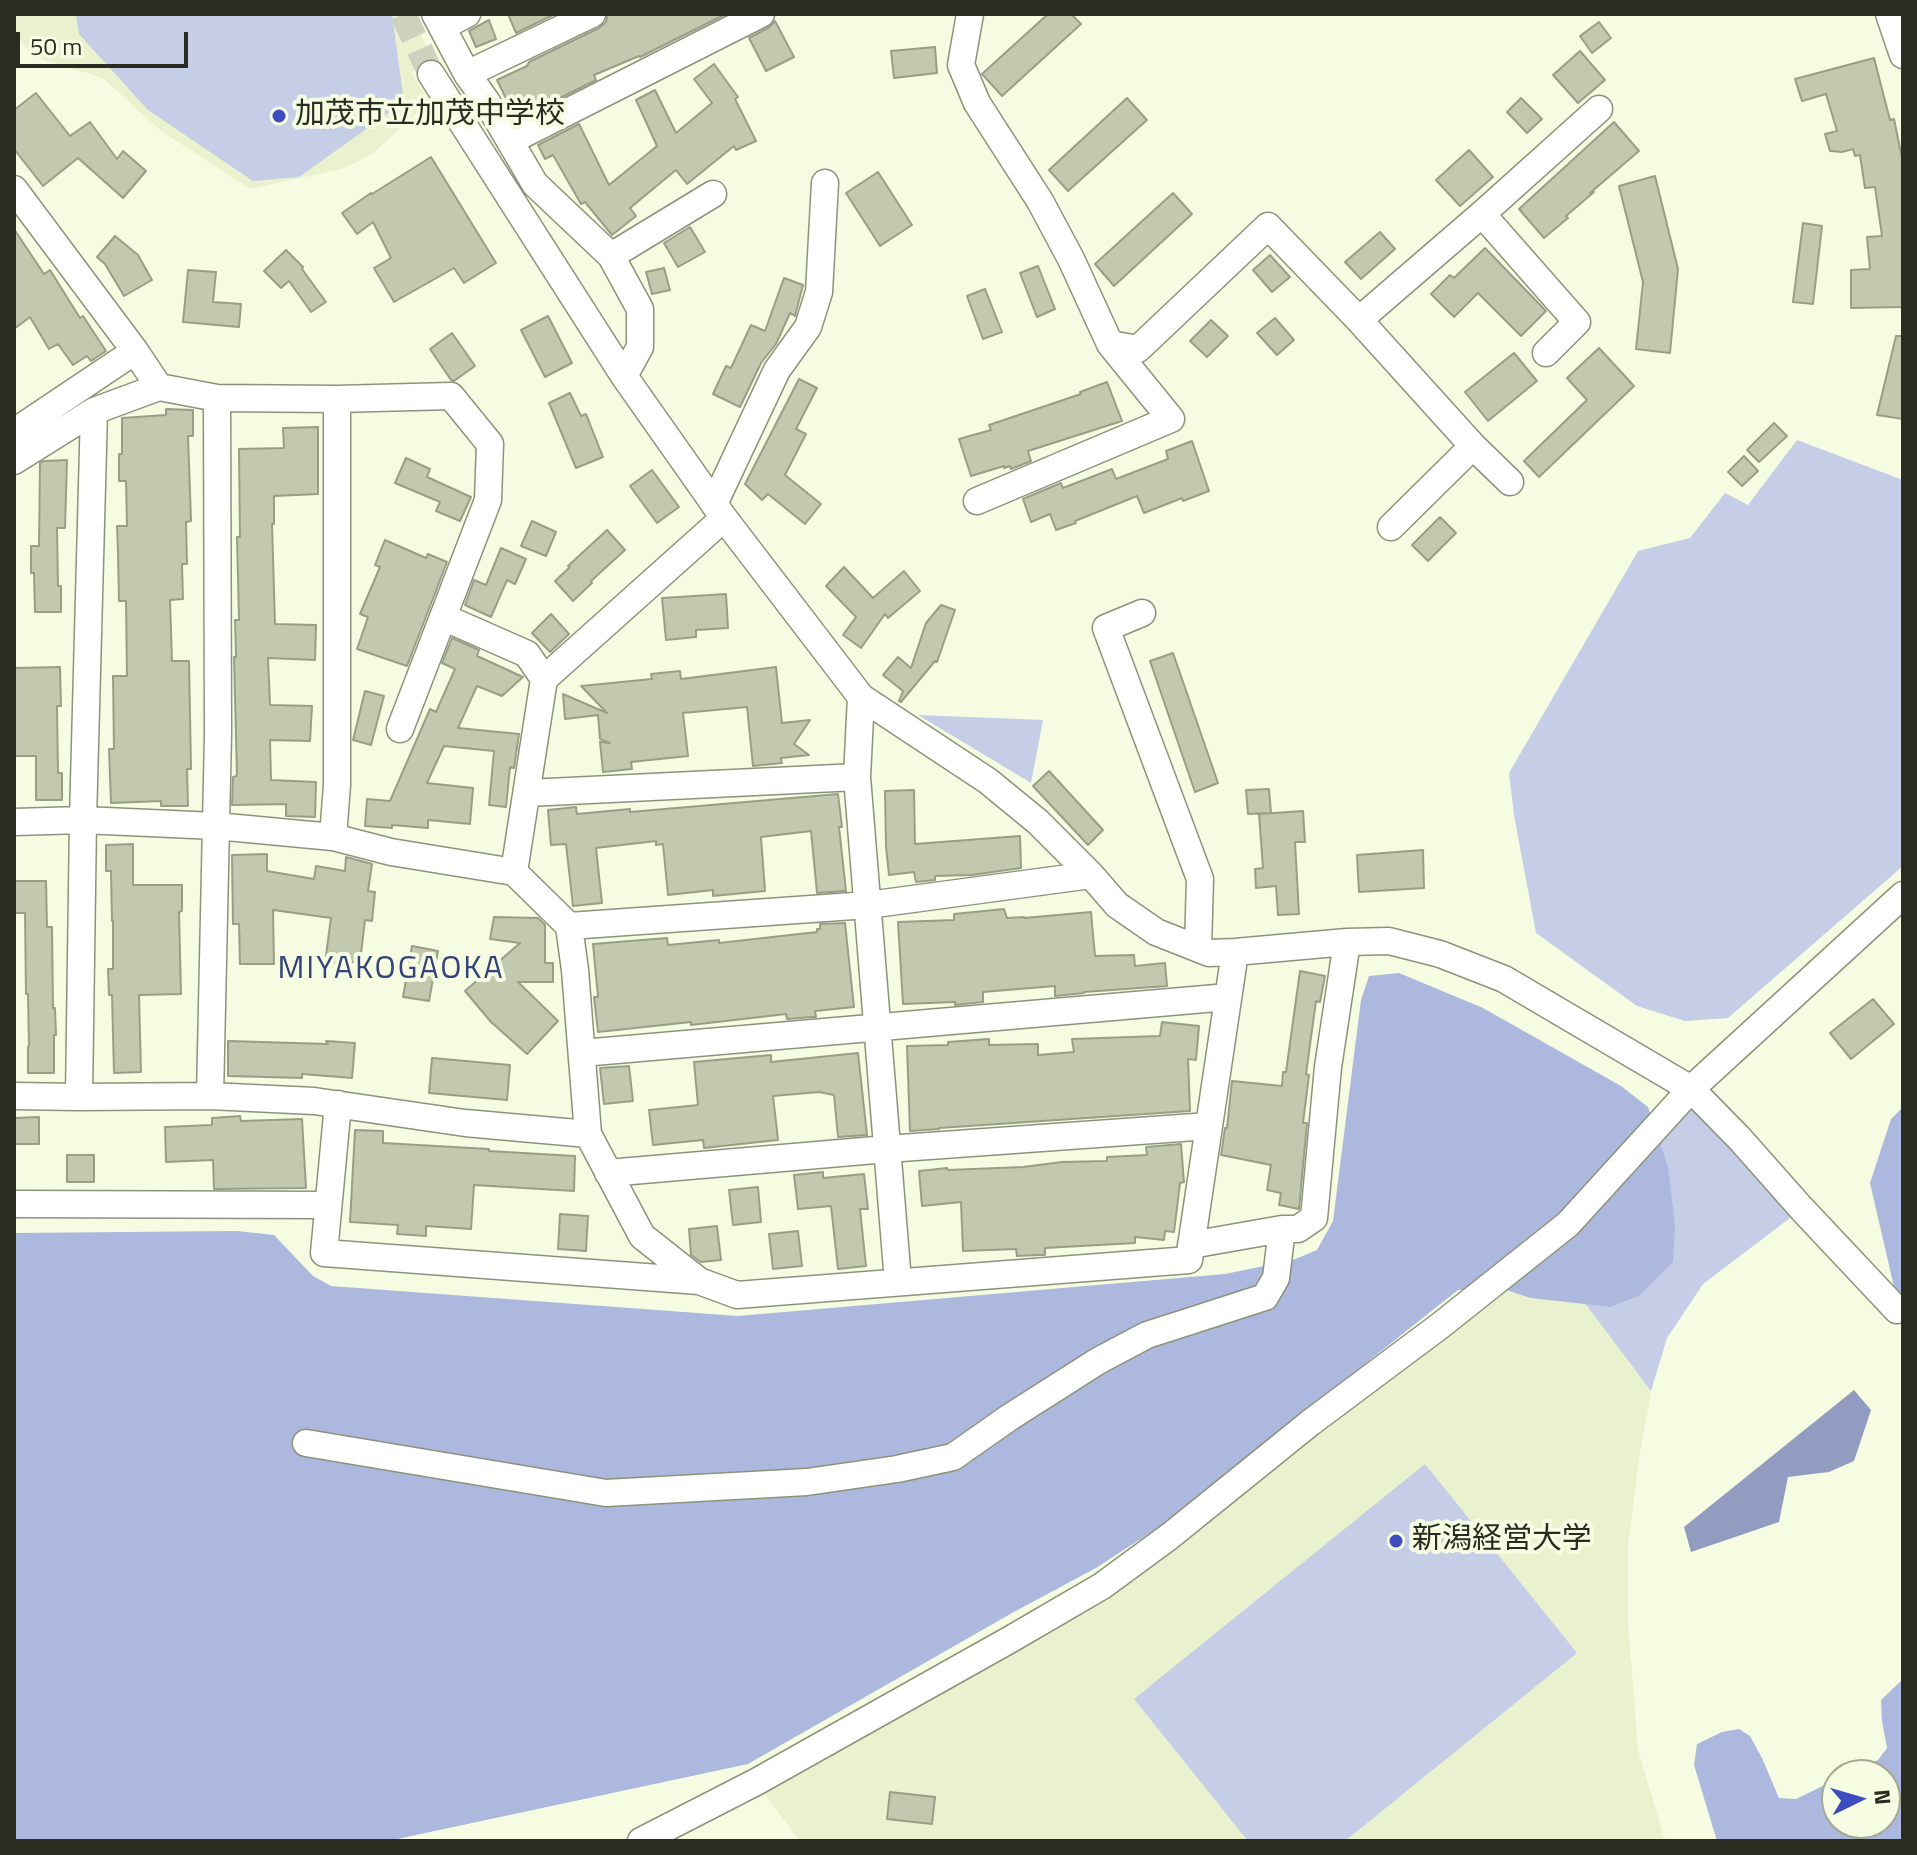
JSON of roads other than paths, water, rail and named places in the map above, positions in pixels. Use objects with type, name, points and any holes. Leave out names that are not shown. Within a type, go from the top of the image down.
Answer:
[{"type":"street","points":[[467,14],[438,20],[467,74],[535,184],[611,256],[640,309],[640,347],[624,376]]},
{"type":"street","points":[[467,74],[592,14]]},
{"type":"street","points":[[510,141],[761,14]]},
{"type":"street","points":[[970,14],[961,65],[977,103],[1040,201],[1110,344],[1171,419],[977,501]]},
{"type":"street","points":[[1889,14],[1903,55]]},
{"type":"street","points":[[431,74],[624,376],[719,511],[861,697],[988,781],[1038,822],[1117,905],[1156,932],[1209,953],[1389,941],[1440,954],[1504,979],[1691,1089],[1897,1310],[1903,1309]]},
{"type":"street","points":[[1359,320],[1599,109]]},
{"type":"street","points":[[514,872],[544,679],[719,511],[777,370],[808,327],[819,292],[825,183]]},
{"type":"street","points":[[14,189],[159,387]]},
{"type":"street","points":[[611,256],[713,194]]},
{"type":"street","points":[[1482,214],[1577,322],[1546,353]]},
{"type":"street","points":[[1110,344],[1138,349],[1268,226],[1510,482]]},
{"type":"street","points":[[14,432],[135,351]]},
{"type":"street","points":[[14,461],[94,411],[159,387],[217,398],[451,396],[490,444],[488,500],[400,729]]},
{"type":"street","points":[[210,1096],[216,826],[217,398]]},
{"type":"street","points":[[333,837],[337,785],[337,399]]},
{"type":"street","points":[[79,1097],[94,411]]},
{"type":"street","points":[[1391,527],[1473,446]]},
{"type":"street","points":[[1142,613],[1106,628],[1200,879],[1198,948]]},
{"type":"street","points":[[443,617],[527,654],[544,679]]},
{"type":"street","points":[[861,697],[857,777],[898,1282]]},
{"type":"street","points":[[528,793],[857,777]]},
{"type":"street","points":[[14,822],[83,820],[216,826],[333,837],[391,852],[514,872],[569,926],[588,1134],[642,1236],[699,1281]]},
{"type":"street","points":[[569,926],[868,905],[1091,875]]},
{"type":"street","points":[[641,1841],[756,1782],[1102,1586],[1170,1536],[1310,1423],[1441,1325],[1568,1224],[1691,1089],[1903,895]]},
{"type":"street","points":[[1191,1245],[1298,1229],[1314,1218],[1328,1067],[1347,942]]},
{"type":"street","points":[[338,1104],[324,1253],[699,1281],[737,1295],[1189,1260],[1235,952]]},
{"type":"street","points":[[582,1053],[1228,997]]},
{"type":"street","points":[[14,1096],[210,1096],[338,1104],[465,1123],[588,1134]]},
{"type":"street","points":[[608,1173],[1209,1126]]},
{"type":"street","points":[[14,1204],[327,1205]]},
{"type":"street","points":[[306,1443],[606,1493],[807,1482],[953,1457],[1098,1361],[1147,1335],[1265,1297],[1276,1278],[1282,1229]]},
{"type":"tunnel","points":[[403,14],[431,74]]},
{"type":"place","name":"加茂市立加茂中学校","points":[[279,116]]},
{"type":"place","name":"新潟経営大学","points":[[1396,1541]]},
{"type":"district","name":"MIYAKOGAOKA","points":[[391,970]]}]
